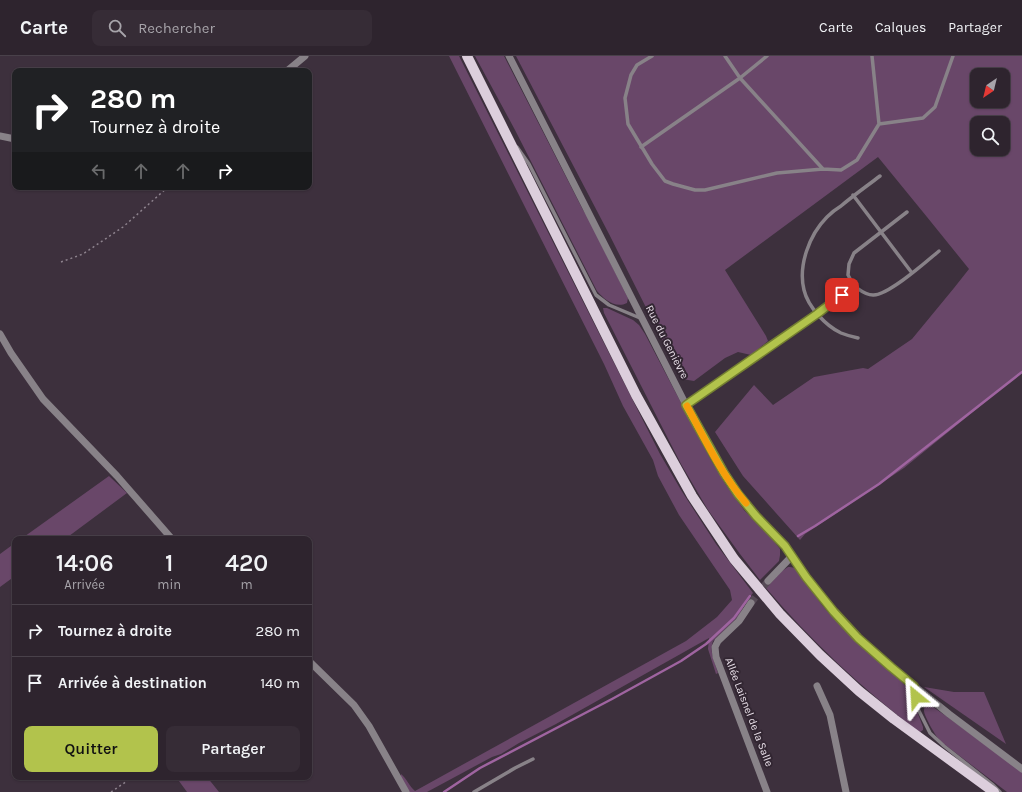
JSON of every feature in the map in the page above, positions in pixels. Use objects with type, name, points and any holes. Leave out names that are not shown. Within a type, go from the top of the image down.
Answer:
[{"type":"main road","points":[[467,56],[636,395],[692,496],[734,559],[780,614],[820,655],[859,691],[894,719],[994,792]]},
{"type":"street","points":[[291,68],[305,56]]},
{"type":"street","name":"Rue du Genièvre","points":[[509,56],[686,405],[724,473],[738,494],[756,516],[785,546],[806,577],[834,612],[858,638],[949,714],[1022,769]]},
{"type":"street","points":[[0,136],[12,138]]},
{"type":"street","points":[[0,334],[11,353],[43,399],[117,476],[169,536]]},
{"type":"street","points":[[768,581],[792,556]]},
{"type":"street","name":"Allée Laisnel de la Salle","points":[[751,603],[739,620],[718,641],[715,647],[716,657],[767,792]]},
{"type":"street","points":[[312,664],[354,705],[369,726],[406,792]]},
{"type":"street","points":[[817,686],[830,715],[846,792]]},
{"type":"lane","points":[[652,56],[637,65],[631,75],[625,98],[628,124],[652,164],[665,181],[694,190],[705,190],[777,173],[823,168],[841,170],[857,160],[879,124],[872,56]]},
{"type":"lane","points":[[725,56],[740,78],[823,168]]},
{"type":"lane","points":[[641,146],[740,78],[767,56]]},
{"type":"lane","points":[[879,124],[923,118],[936,107],[953,56]]},
{"type":"lane","points":[[500,122],[529,164],[596,295],[609,305],[643,319]]},
{"type":"lane","points":[[858,338],[841,333],[829,326],[817,314],[804,291],[804,260],[812,237],[826,218],[880,176]]},
{"type":"lane","points":[[854,195],[912,273]]},
{"type":"lane","points":[[907,212],[854,253],[849,264],[848,275],[854,286],[863,293],[874,295],[885,292],[939,251]]},
{"type":"lane","points":[[686,405],[817,314],[854,286]]},
{"type":"lane","points":[[914,686],[918,709],[930,733],[1000,792]]},
{"type":"lane","points":[[474,792],[514,768],[533,759]]},
{"type":"path","points":[[61,262],[83,254],[123,227],[165,190]]},
{"type":"path","points":[[111,792],[129,780]]},
{"type":"shaded area","points":[[449,56],[459,56],[660,454],[716,544],[753,593],[746,602],[739,616],[713,641],[712,653],[718,673],[716,674],[708,649],[709,638],[556,724],[427,792],[409,792],[401,777],[401,774],[415,791],[686,641],[717,617],[732,600],[730,590],[679,515],[658,476],[653,460],[623,406],[604,364]]},
{"type":"shaded area","points":[[475,56],[504,56],[628,298],[627,303],[623,305],[614,304],[606,300],[597,291],[515,130]]},
{"type":"shaded area","points":[[516,56],[1022,56],[1022,372],[904,468],[805,534],[800,540],[743,476],[715,432],[754,385],[773,405],[814,377],[863,368],[868,369],[912,339],[969,269],[878,157],[725,270],[768,341],[751,355],[738,352],[725,358],[694,381],[682,379],[609,234]]},
{"type":"shaded area","points":[[603,308],[607,308],[633,320],[639,325],[711,460],[726,485],[744,510],[780,549],[779,561],[760,580],[708,510],[681,464],[604,313]]},
{"type":"shaded area","points":[[109,476],[127,493],[69,536],[25,536]]},
{"type":"shaded area","points":[[12,545],[12,578],[0,587],[0,554]]},
{"type":"shaded area","points":[[788,567],[797,570],[822,605],[840,626],[908,688],[923,730],[920,732],[915,729],[875,697],[837,663],[783,608],[766,588],[782,571]]},
{"type":"shaded area","points":[[924,687],[954,692],[984,692],[1006,744]]},
{"type":"shaded area","points":[[928,705],[946,716],[1022,772],[1022,792],[1007,792],[940,741],[929,724],[924,712],[925,707]]},
{"type":"shaded area","points":[[178,780],[209,780],[219,792],[187,792]]},
{"type":"waterway","points":[[798,536],[879,484],[1022,372]]},
{"type":"waterway","points":[[444,792],[480,768],[681,661],[706,644],[734,618],[750,596]]},
{"type":"tunnel","points":[[751,603],[768,581]]},
{"type":"slow traffic","points":[[687,406],[724,473],[746,503]]},
{"type":"route","points":[[842,295],[817,314],[691,400],[686,405],[724,473],[738,494],[756,516],[785,546],[806,577],[834,612],[858,638],[914,686],[916,697]]}]
